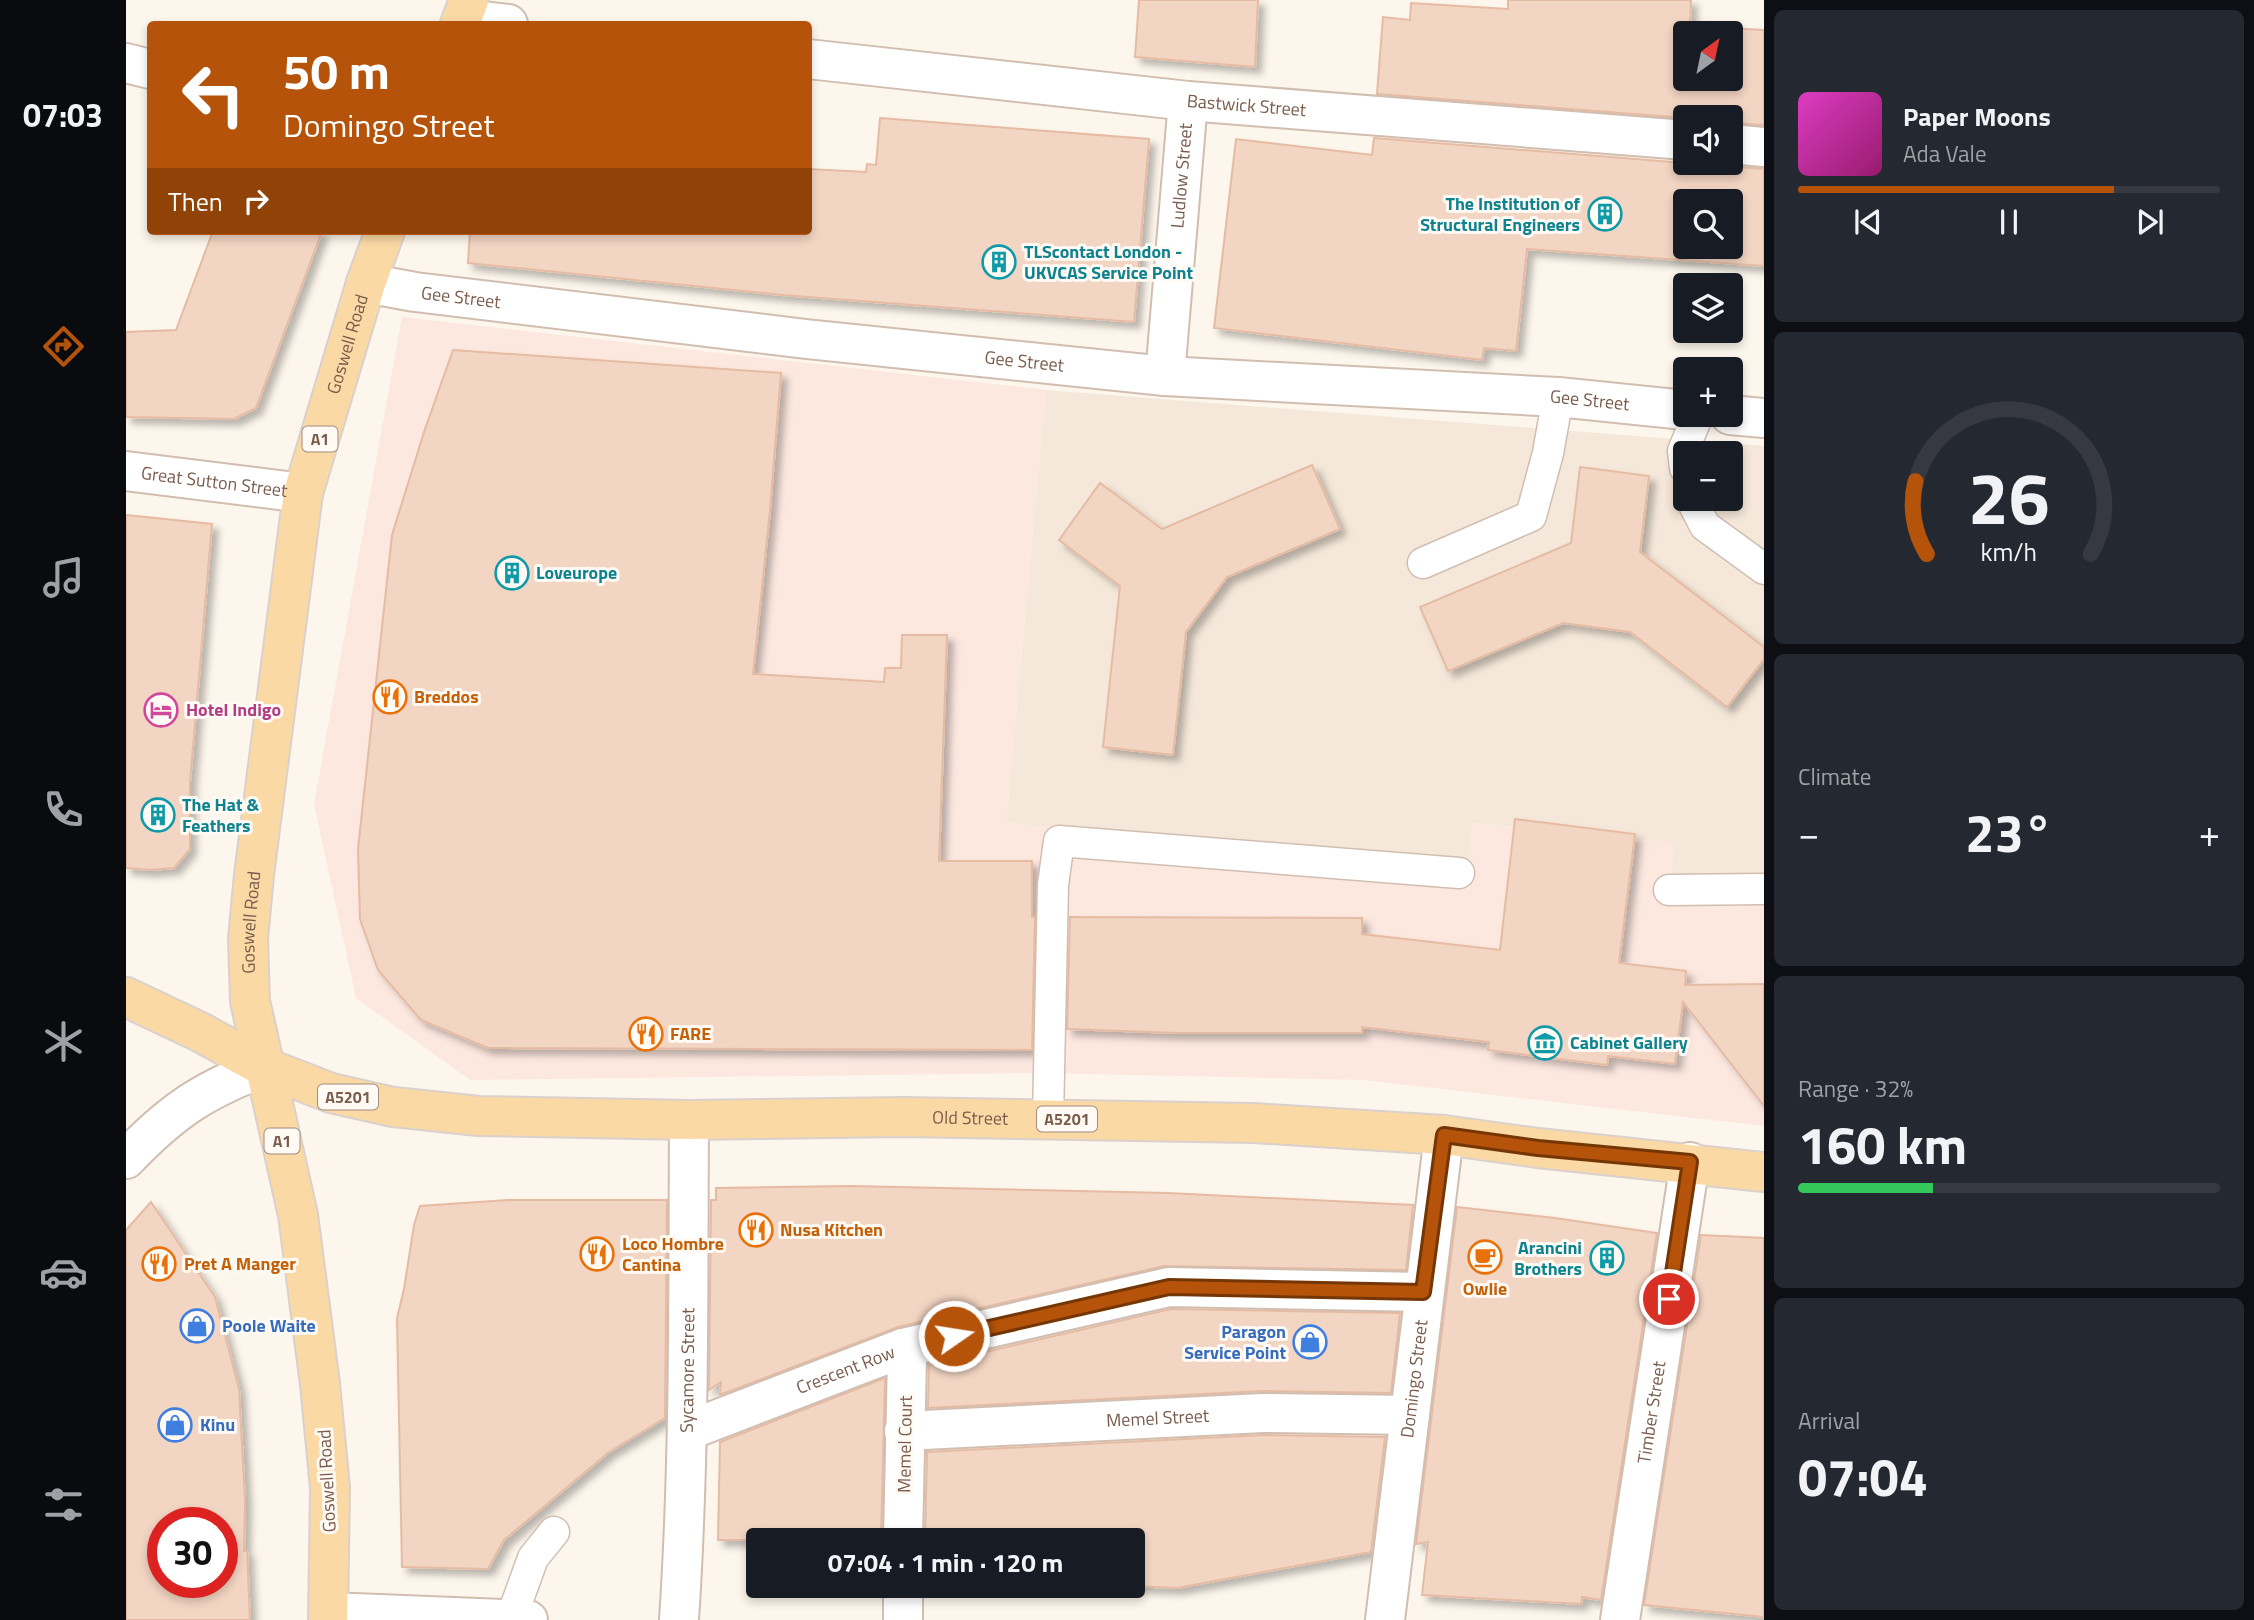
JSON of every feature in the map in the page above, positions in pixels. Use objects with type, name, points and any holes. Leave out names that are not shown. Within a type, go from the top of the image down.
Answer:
[{"type":"main road","name":"Goswell Road","points":[[328,1616],[330,1488],[320,1384],[298,1215],[250,1001],[248,940],[303,494],[383,235]]},
{"type":"main road","name":"A5201","points":[[126,997],[200,1032],[264,1067]]},
{"type":"main road","name":"Old Street","points":[[264,1067],[331,1093],[393,1107],[479,1116],[689,1119],[903,1117],[1253,1123],[1444,1135],[1538,1148],[1690,1162],[1764,1172]]},
{"type":"street","points":[[463,14],[494,21]]},
{"type":"street","name":"Bastwick Street","points":[[812,58],[1188,102],[1673,139]]},
{"type":"street","points":[[126,63],[147,67]]},
{"type":"street","name":"Ludlow Street","points":[[1165,376],[1188,102]]},
{"type":"street","points":[[1743,145],[1764,146]]},
{"type":"street","name":"Gee Street","points":[[366,283],[415,292],[806,339],[1165,376],[1558,397],[1673,409]]},
{"type":"street","points":[[1743,416],[1764,418]]},
{"type":"street","name":"Great Sutton Street","points":[[126,471],[303,494]]},
{"type":"street","points":[[126,1159],[156,1128],[192,1100],[227,1081],[264,1067]]},
{"type":"street","name":"Sycamore Street","points":[[679,1620],[687,1431],[689,1119]]},
{"type":"street","name":"Domingo Street","points":[[1385,1620],[1444,1135]]},
{"type":"street","name":"Timber Street","points":[[1620,1620],[1690,1162]]},
{"type":"street","name":"Crescent Row","points":[[687,1431],[903,1348],[1169,1287],[1423,1292]]},
{"type":"street","name":"Memel Court","points":[[903,1348],[907,1359],[903,1528]]},
{"type":"street","name":"Memel Street","points":[[904,1431],[1263,1413],[1410,1415]]},
{"type":"street","points":[[903,1598],[903,1620]]},
{"type":"street","points":[[328,1616],[520,1619]]},
{"type":"lane","points":[[1423,563],[1531,516],[1548,453],[1558,397]]},
{"type":"lane","points":[[1697,511],[1705,526],[1764,569]]},
{"type":"lane","points":[[1048,1119],[1053,885],[1059,841],[1459,873]]},
{"type":"lane","points":[[1669,891],[1764,889]]},
{"type":"lane","points":[[520,1619],[533,1558],[554,1532]]},
{"type":"shaded area","points":[[402,317],[1046,390],[1006,823],[1468,868],[1472,823],[1674,843],[1672,874],[1764,883],[1764,1126],[1364,1080],[1037,1073],[470,1080],[356,998],[314,804]]},
{"type":"shaded area","points":[[1046,390],[1700,441],[1673,441],[1673,511],[1743,511],[1743,444],[1764,446],[1764,883],[1671,874],[1673,843],[1473,823],[1468,868],[1006,823]]},
{"type":"building","points":[[1139,0],[1258,0],[1255,67],[1135,57]]},
{"type":"building","points":[[1508,0],[1691,0],[1690,21],[1673,21],[1673,91],[1743,91],[1743,29],[1764,30],[1764,125],[1743,124],[1743,105],[1673,105],[1673,117],[1377,94],[1383,17],[1410,20],[1411,3],[1508,9]]},
{"type":"building","points":[[880,118],[1149,139],[1134,322],[782,295],[468,263],[470,235],[812,235],[812,169],[866,172],[867,164],[876,165]]},
{"type":"building","points":[[1374,138],[1673,162],[1673,175],[1743,175],[1743,167],[1764,169],[1764,266],[1527,249],[1516,351],[1484,348],[1482,360],[1214,328],[1236,139],[1372,155]]},
{"type":"building","points":[[212,235],[321,235],[256,408],[234,419],[126,417],[126,332],[176,330]]},
{"type":"building","points":[[453,350],[781,373],[753,674],[884,682],[885,668],[901,668],[902,635],[947,635],[939,861],[1032,861],[1032,917],[1035,917],[1032,1050],[488,1048],[421,1020],[378,970],[360,919],[358,849],[392,535]]},
{"type":"building","points":[[1312,465],[1340,529],[1227,577],[1186,632],[1173,755],[1103,747],[1120,586],[1059,540],[1100,483],[1162,529]]},
{"type":"building","points":[[1580,467],[1649,476],[1640,552],[1764,647],[1764,659],[1727,707],[1630,632],[1563,623],[1448,671],[1420,607],[1571,543]]},
{"type":"building","name":"Hotel Indigo","points":[[126,515],[212,524],[190,782],[190,849],[174,868],[126,868]]},
{"type":"building","points":[[1515,819],[1635,834],[1619,963],[1686,971],[1685,985],[1764,984],[1764,1106],[1683,1002],[1675,1064],[1608,1056],[1607,1065],[1488,1050],[1489,1042],[1362,1027],[1362,1033],[1178,1033],[1067,1029],[1070,917],[1362,918],[1362,934],[1500,950]]},
{"type":"building","points":[[850,1186],[1168,1193],[1413,1205],[1406,1270],[1164,1266],[898,1327],[720,1395],[721,1382],[709,1390],[711,1200],[716,1200],[716,1188]]},
{"type":"building","points":[[508,1200],[667,1200],[665,1418],[609,1452],[504,1540],[488,1569],[402,1567],[397,1318],[414,1225],[420,1206]]},
{"type":"building","points":[[151,1202],[215,1297],[239,1389],[245,1501],[244,1551],[247,1551],[250,1620],[126,1620],[126,1230]]},
{"type":"building","points":[[1457,1207],[1657,1233],[1601,1600],[1582,1597],[1581,1604],[1422,1595],[1428,1542],[1416,1544]]},
{"type":"building","points":[[1701,1235],[1764,1238],[1764,1617],[1644,1605]]},
{"type":"building","points":[[1171,1309],[1400,1313],[1391,1393],[1262,1391],[928,1408],[929,1365]]},
{"type":"building","points":[[885,1378],[881,1528],[746,1528],[746,1540],[718,1540],[720,1442]]},
{"type":"building","points":[[1263,1435],[1385,1437],[1371,1552],[1177,1588],[1145,1587],[1145,1528],[925,1528],[927,1452]]},
{"type":"place","name":"The Institution of Structural Engineers","points":[[1605,214]]},
{"type":"place","name":"TLScontact London - UKVCAS Service Point","points":[[999,262]]},
{"type":"place","name":"Loveurope","points":[[512,573]]},
{"type":"place","name":"Breddos","points":[[390,697]]},
{"type":"place","name":"Hotel Indigo","points":[[161,710]]},
{"type":"place","name":"The Hat & Feathers","points":[[158,815]]},
{"type":"place","name":"FARE","points":[[646,1034]]},
{"type":"place","name":"Cabinet Gallery","points":[[1545,1043]]},
{"type":"place","name":"Nusa Kitchen","points":[[756,1230]]},
{"type":"place","name":"Loco Hombre Cantina","points":[[597,1254]]},
{"type":"place","name":"Owlie","points":[[1485,1257]]},
{"type":"place","name":"Arancini Brothers","points":[[1607,1258]]},
{"type":"place","name":"Pret A Manger","points":[[159,1264]]},
{"type":"place","name":"Poole Waite","points":[[197,1326]]},
{"type":"place","name":"Paragon Service Point","points":[[1310,1342]]},
{"type":"place","name":"Kinu","points":[[175,1425]]},
{"type":"route","points":[[954,1336],[1169,1287],[1423,1292],[1444,1135],[1538,1148],[1690,1162],[1669,1299]]}]
